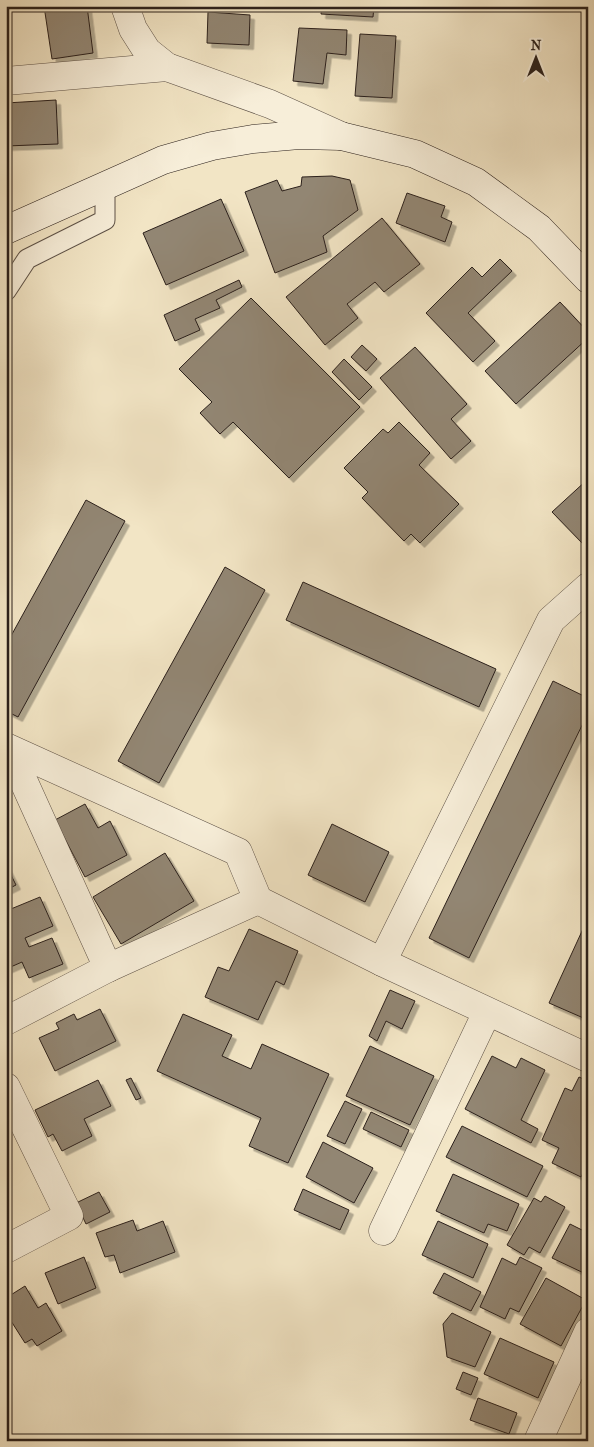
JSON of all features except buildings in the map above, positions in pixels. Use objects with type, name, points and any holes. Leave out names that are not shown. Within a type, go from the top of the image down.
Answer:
[{"type":"street","points":[[125,6],[133,29],[147,51],[167,67],[270,104],[341,136],[414,154],[476,182],[539,228],[588,278]]},
{"type":"street","points":[[6,81],[167,67]]},
{"type":"street","points":[[6,230],[163,160],[212,146],[262,138],[300,135],[341,136]]},
{"type":"street","points":[[382,962],[552,620],[588,587]]},
{"type":"street","points":[[8,748],[238,852],[258,900],[382,962],[588,1058]]},
{"type":"street","points":[[8,748],[108,968]]},
{"type":"street","points":[[6,1021],[108,968],[258,900]]},
{"type":"street","points":[[383,1231],[487,1012]]},
{"type":"street","points":[[6,1087],[69,1216],[6,1249]]},
{"type":"street","points":[[538,1441],[588,1332]]},
{"type":"lane","points":[[6,291],[27,259],[105,220],[104,187]]}]
